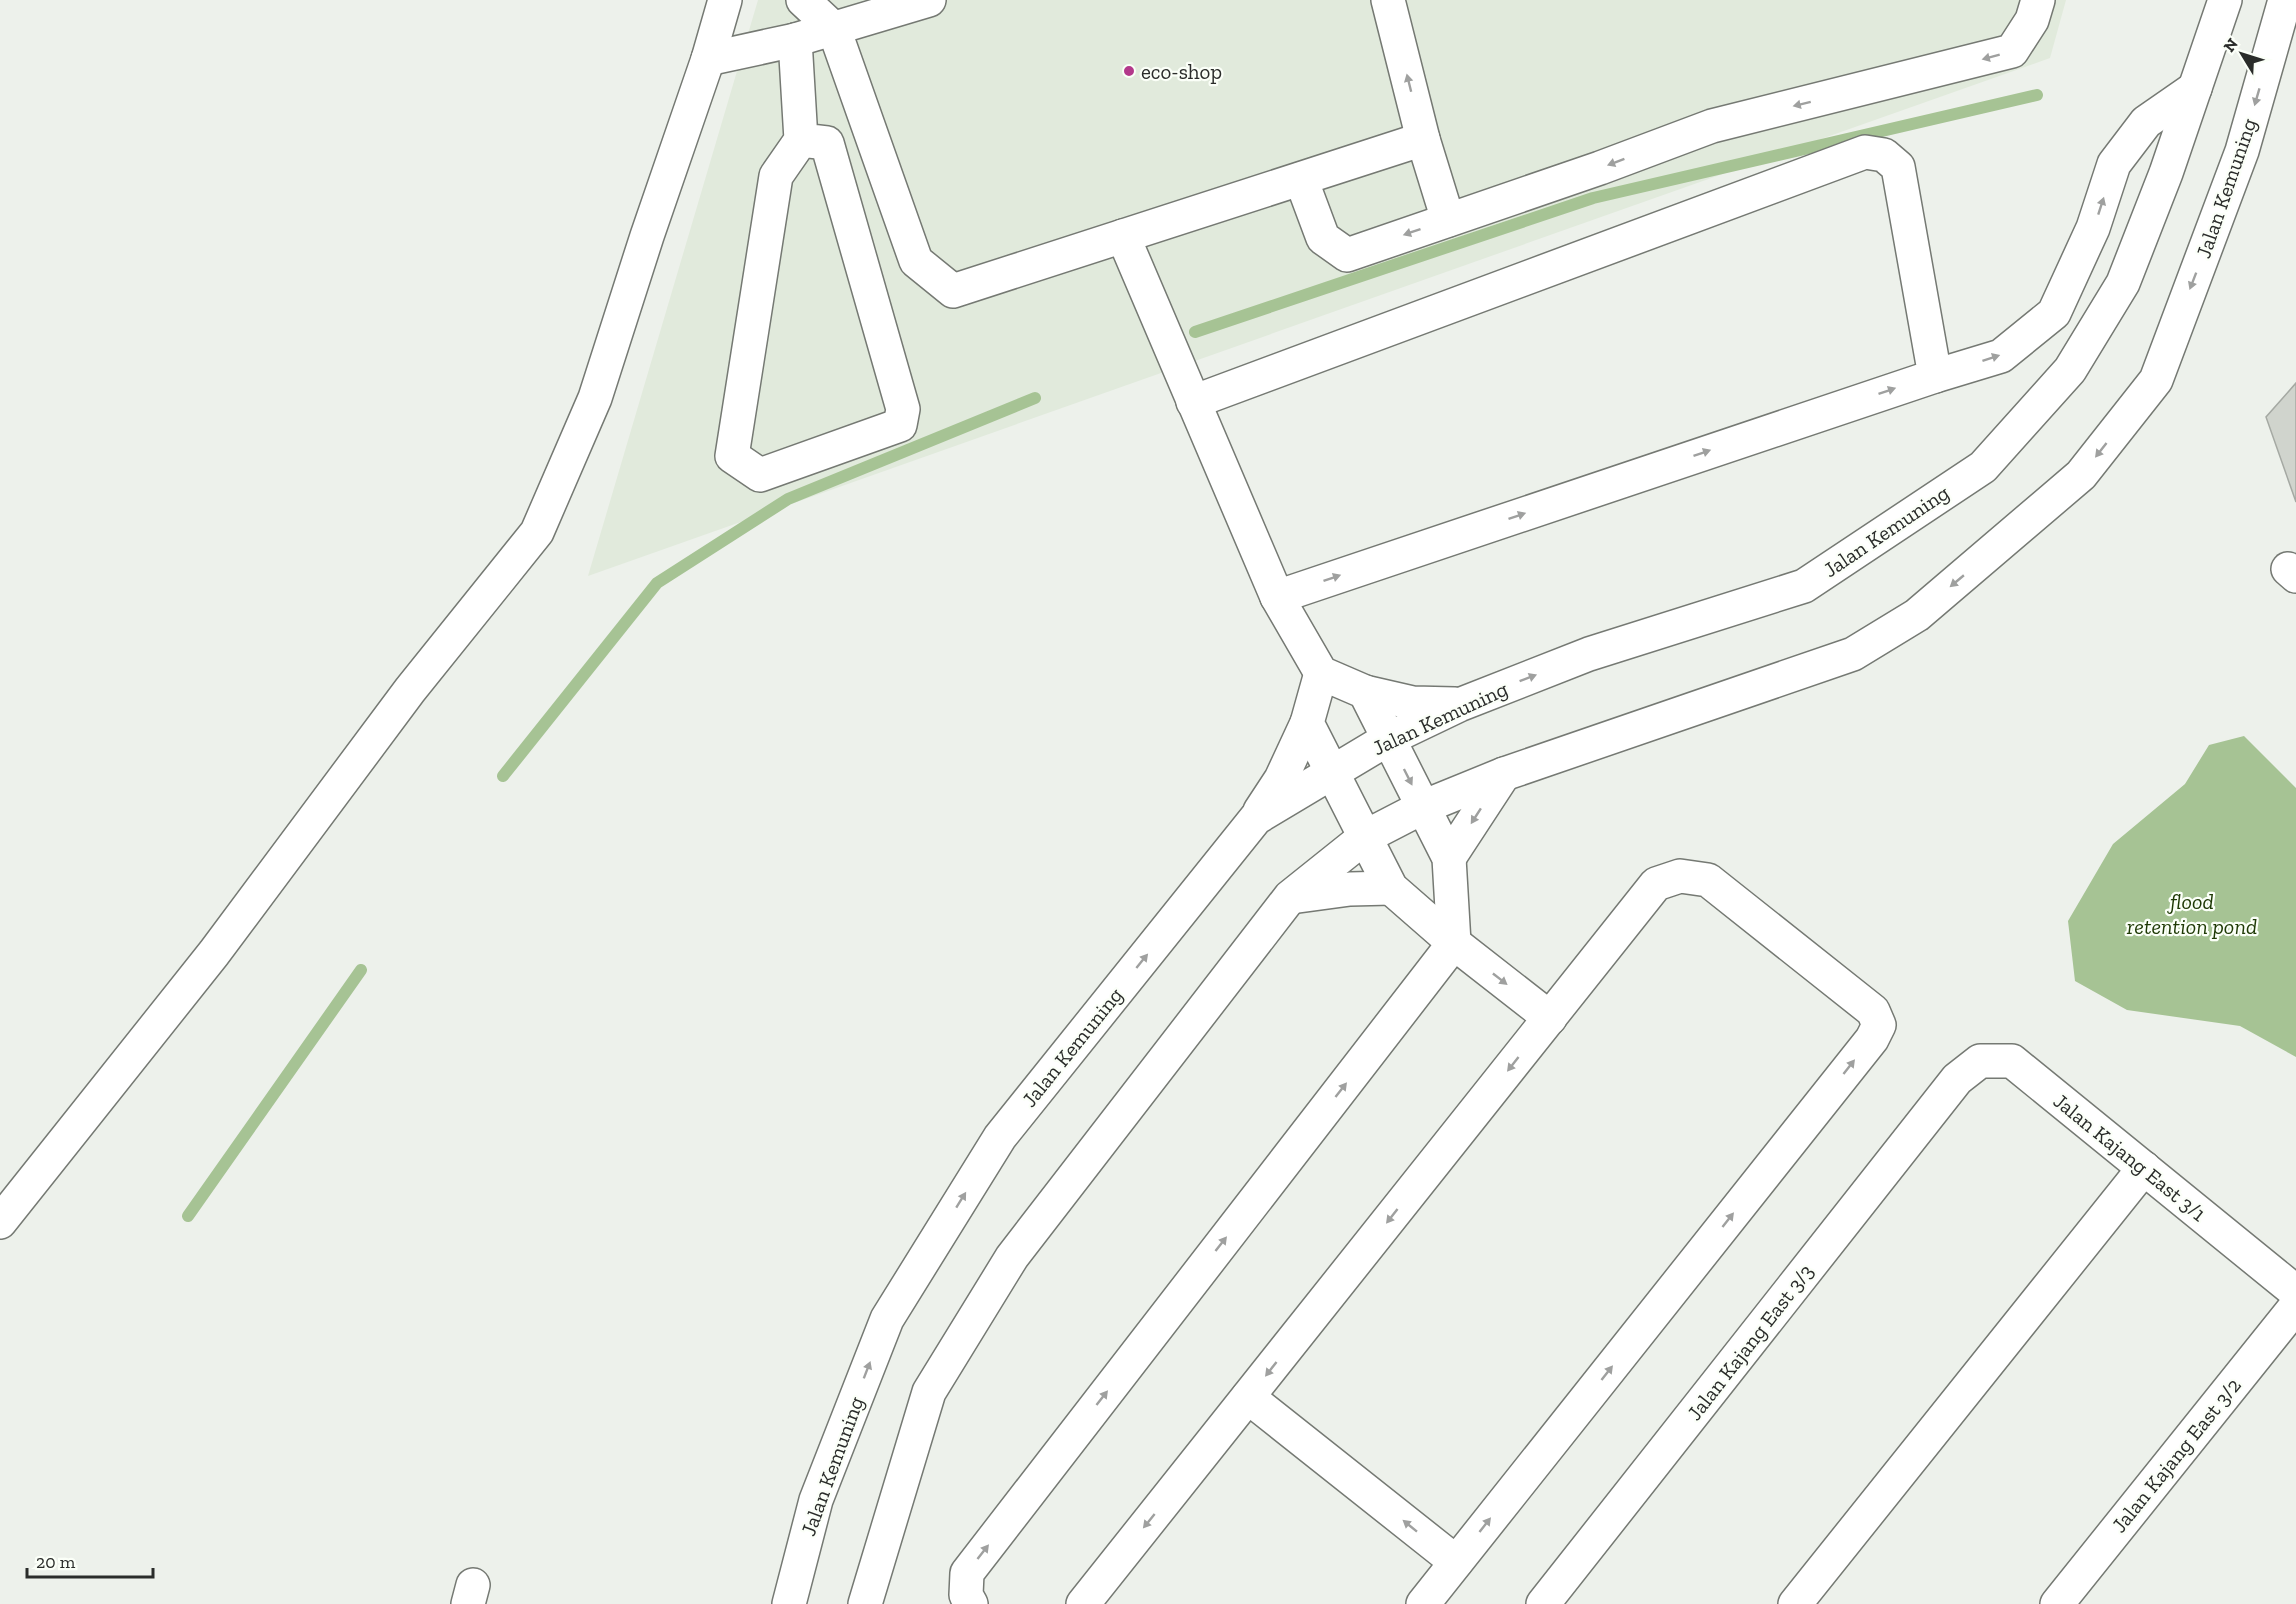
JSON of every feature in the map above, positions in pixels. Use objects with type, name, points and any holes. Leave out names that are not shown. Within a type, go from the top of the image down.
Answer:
[{"type":"street","points":[[0,1222],[214,953],[410,690],[537,532],[595,398],[647,236],[708,59],[725,0]]},
{"type":"street","points":[[803,0],[834,29],[916,261],[953,291],[1423,139]]},
{"type":"street","points":[[708,59],[795,40],[929,0]]},
{"type":"street","points":[[1388,0],[1423,139],[1448,220]]},
{"type":"street","points":[[1301,179],[1323,238],[1347,255],[1712,126],[2012,51],[2032,21],[2037,0]]},
{"type":"street","name":"Jalan Kemuning","points":[[789,1604],[816,1500],[887,1319],[1000,1137],[1256,818],[1331,771],[1388,739],[1459,705],[1590,654],[1804,586],[1983,467],[2070,370],[2123,283],[2225,0]]},
{"type":"street","name":"Jalan Kemuning","points":[[865,1604],[929,1392],[1012,1257],[1290,897],[1365,837],[1423,807],[1504,774],[1853,654],[1917,615],[2081,475],[2156,380],[2242,151],[2285,0]]},
{"type":"street","points":[[795,40],[801,140],[776,176],[732,456],[760,476],[900,424],[903,409],[827,143],[801,140]]},
{"type":"street","points":[[1277,597],[1935,376],[2001,356],[2054,313],[2093,228],[2114,164],[2146,123],[2195,88]]},
{"type":"street","points":[[1193,402],[1865,152],[1884,155],[1898,167],[1935,376]]},
{"type":"street","points":[[1123,236],[1277,597],[1321,674],[1365,692],[1413,703],[1459,705]]},
{"type":"street","points":[[1256,818],[1281,779],[1307,723],[1321,674]]},
{"type":"street","points":[[971,1604],[966,1595],[966,1573],[1454,943],[1449,858],[1365,692]]},
{"type":"street","points":[[1307,723],[1391,888],[1454,943],[1550,1018]]},
{"type":"street","points":[[1449,858],[1504,774]]},
{"type":"street","points":[[1083,1604],[1656,884],[1680,876],[1708,880],[1873,1011],[1879,1025],[1872,1039],[1423,1604]]},
{"type":"street","points":[[1290,897],[1350,889],[1391,888]]},
{"type":"street","name":"Jalan Kajang East 3/1","points":[[1957,1079],[1980,1061],[2012,1061],[2296,1292]]},
{"type":"street","name":"Jalan Kajang East 3/3","points":[[1543,1604],[1957,1079]]},
{"type":"street","points":[[1795,1604],[2144,1168]]},
{"type":"street","name":"Jalan Kajang East 3/2","points":[[2057,1604],[2296,1306]]},
{"type":"street","points":[[1248,1397],[1456,1562]]},
{"type":"shaded area","points":[[758,0],[2066,0],[2050,58],[588,576]]},
{"type":"water","name":"flood retention pond","points":[[2244,736],[2296,788],[2296,1057],[2240,1026],[2127,1010],[2075,981],[2068,921],[2113,844],[2185,784],[2209,745]]},
{"type":"building","points":[[2296,383],[2296,502],[2266,417]]},
{"type":"waterway","points":[[1195,332],[1593,198],[2037,95]]},
{"type":"waterway","points":[[503,776],[657,583],[788,499],[1035,398]]},
{"type":"waterway","points":[[188,1216],[361,970]]},
{"type":"place","name":"eco-shop","points":[[1129,71]]}]
